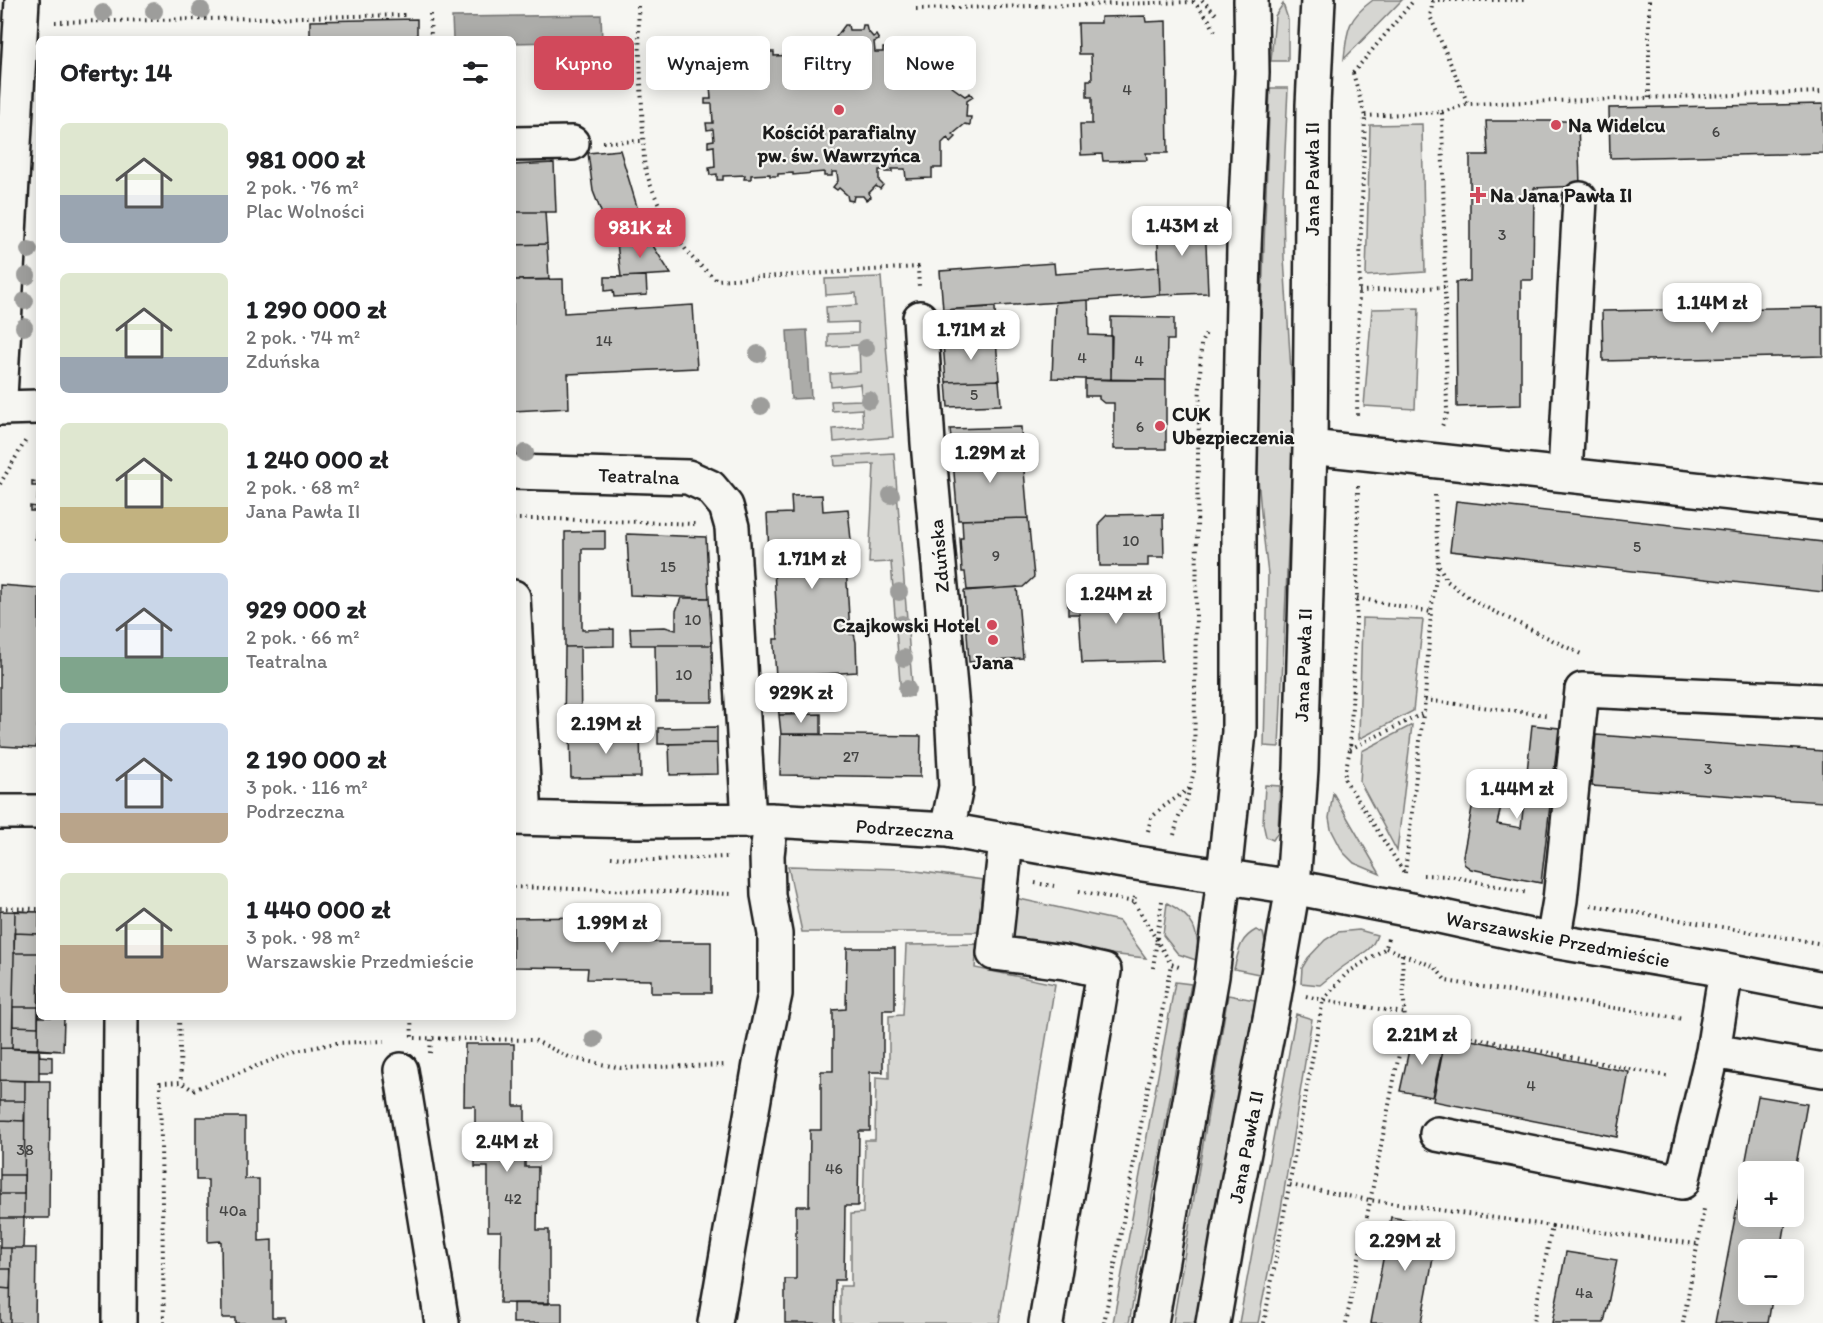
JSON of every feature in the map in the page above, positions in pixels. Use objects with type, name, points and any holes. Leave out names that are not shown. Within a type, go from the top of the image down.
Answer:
[{"type":"street","points":[[0,397],[22,0]]},
{"type":"street","points":[[1151,1323],[1212,976],[1239,732],[1239,512],[1244,247],[1252,73],[1251,0]]},
{"type":"street","name":"Jana Pawła II","points":[[1214,1323],[1231,1219],[1293,887],[1300,769],[1310,447],[1312,105],[1318,0]]},
{"type":"street","points":[[516,144],[572,143]]},
{"type":"street","points":[[1565,474],[1580,199]]},
{"type":"street","name":"Zduńska","points":[[921,318],[928,443],[952,709],[956,787],[947,830]]},
{"type":"street","points":[[0,408],[36,406]]},
{"type":"street","points":[[1310,447],[1823,502]]},
{"type":"street","name":"Teatralna","points":[[516,472],[688,477],[710,487],[726,506],[732,527],[760,821],[767,855],[768,895],[775,934],[775,994],[760,1064],[716,1323]]},
{"type":"street","points":[[1553,941],[1560,900],[1582,690],[1823,701]]},
{"type":"street","points":[[516,708],[519,818]]},
{"type":"street","points":[[0,812],[36,812]]},
{"type":"street","name":"Podrzeczna","points":[[519,818],[760,821],[947,830],[1293,887]]},
{"type":"street","points":[[1006,841],[994,953],[1104,971],[1046,1323]]},
{"type":"street","name":"Warszawskie Przedmieście","points":[[1293,887],[1553,941],[1823,989]]},
{"type":"street","points":[[1437,1134],[1682,1182],[1715,1037],[1726,970]]},
{"type":"street","points":[[119,1323],[121,1020]]},
{"type":"street","points":[[1715,1037],[1823,1071]]},
{"type":"street","points":[[399,1050],[442,1323]]},
{"type":"path","points":[[1202,0],[1221,19]]},
{"type":"path","points":[[1468,104],[1430,16],[1433,1],[1527,0]]},
{"type":"path","points":[[1649,0],[1649,98]]},
{"type":"path","points":[[916,9],[1193,1],[1209,20],[1218,39]]},
{"type":"path","points":[[638,6],[646,176],[674,231],[695,260],[717,280],[918,267],[921,318]]},
{"type":"path","points":[[430,14],[431,36]]},
{"type":"path","points":[[55,22],[406,15]]},
{"type":"path","points":[[1353,73],[1365,116],[1359,291],[1446,286]]},
{"type":"path","points":[[1365,116],[1442,112],[1468,104],[1823,92]]},
{"type":"path","points":[[1442,112],[1447,413]]},
{"type":"path","points":[[0,484],[27,440]]},
{"type":"path","points":[[1435,460],[1438,564]]},
{"type":"path","points":[[516,519],[704,525]]},
{"type":"path","points":[[1357,598],[1431,612]]},
{"type":"path","points":[[1425,700],[1579,719]]},
{"type":"path","points":[[1405,875],[1424,713]]},
{"type":"path","points":[[1152,968],[1167,868],[1178,819],[1189,789]]},
{"type":"path","points":[[606,857],[653,860],[767,855]]},
{"type":"path","points":[[1416,875],[1450,876],[1560,900],[1823,944]]},
{"type":"path","points":[[1001,878],[1063,888]]},
{"type":"path","points":[[516,887],[768,895]]},
{"type":"path","points":[[1073,889],[1134,902]]},
{"type":"path","points":[[0,908],[36,909]]},
{"type":"path","points":[[1386,948],[1435,967],[1446,981],[1635,1012],[1715,1037]]},
{"type":"path","points":[[1402,954],[1405,1024]]},
{"type":"path","points":[[1104,1323],[1171,964]]},
{"type":"path","points":[[1264,1323],[1323,1000],[1404,1013]]},
{"type":"path","points":[[179,1020],[181,1082]]},
{"type":"path","points":[[411,1020],[412,1038]]},
{"type":"path","points":[[164,1323],[160,1083],[181,1082],[193,1090],[296,1051],[336,1043],[399,1050],[412,1038],[534,1040],[571,1058],[621,1068],[760,1064]]},
{"type":"path","points":[[1290,1185],[1370,1200],[1697,1244]]},
{"type":"path","points":[[1683,1323],[1706,1200]]},
{"type":"path","points":[[1533,1323],[1552,1226]]},
{"type":"shaded area","points":[[1373,0],[1402,0],[1344,59],[1346,40],[1353,19]]},
{"type":"shaded area","points":[[1283,4],[1288,19],[1288,61],[1271,61],[1275,16]]},
{"type":"shaded area","points":[[601,15],[602,36],[534,36],[534,43],[516,43],[516,36],[453,36],[452,17]]},
{"type":"shaded area","points":[[1270,88],[1288,88],[1283,194],[1284,258],[1294,419],[1279,747],[1264,746],[1268,574],[1256,455]]},
{"type":"shaded area","points":[[1422,124],[1425,272],[1366,276],[1370,125]]},
{"type":"shaded area","points":[[881,277],[893,437],[834,442],[833,429],[863,427],[862,409],[832,411],[831,401],[862,400],[860,384],[831,387],[830,374],[860,372],[859,345],[828,347],[828,334],[858,333],[858,322],[827,323],[826,307],[857,305],[856,293],[826,295],[825,279]]},
{"type":"shaded area","points":[[1419,308],[1415,409],[1364,406],[1372,309]]},
{"type":"shaded area","points":[[807,330],[811,398],[791,399],[787,331]]},
{"type":"shaded area","points":[[894,453],[913,696],[901,696],[891,562],[869,563],[874,464],[835,466],[834,456]]},
{"type":"shaded area","points":[[1362,618],[1423,620],[1413,711],[1359,739]]},
{"type":"shaded area","points":[[1412,725],[1397,851],[1360,782],[1362,751]]},
{"type":"shaded area","points":[[1265,785],[1280,786],[1278,832],[1273,840],[1266,837],[1263,823]]},
{"type":"shaded area","points":[[1333,793],[1380,874],[1354,863],[1343,852],[1331,829],[1329,818]]},
{"type":"shaded area","points":[[788,866],[901,869],[983,880],[978,932],[802,932]]},
{"type":"shaded area","points":[[1015,898],[1119,921],[1146,958],[1019,944],[1011,934]]},
{"type":"shaded area","points":[[1167,903],[1184,914],[1193,926],[1198,941],[1199,961],[1178,954],[1163,935]]},
{"type":"shaded area","points":[[1256,930],[1263,933],[1266,946],[1264,975],[1234,969],[1243,942]]},
{"type":"shaded area","points":[[1359,930],[1377,935],[1369,949],[1320,985],[1301,983],[1302,968],[1325,940],[1338,932]]},
{"type":"shaded area","points":[[977,944],[975,968],[1055,984],[999,1323],[840,1323],[840,1286],[851,1286],[851,1214],[863,1213],[865,1140],[875,1140],[876,1077],[889,1078],[889,1016],[903,1015],[906,945]]},
{"type":"shaded area","points":[[1175,982],[1191,984],[1129,1323],[1113,1323]]},
{"type":"shaded area","points":[[1228,995],[1255,1000],[1197,1323],[1173,1323]]},
{"type":"shaded area","points":[[1296,1014],[1312,1019],[1281,1209],[1258,1323],[1239,1323]]},
{"type":"building","points":[[1145,16],[1146,22],[1166,21],[1168,153],[1146,153],[1147,160],[1103,161],[1102,154],[1081,155],[1080,124],[1092,124],[1092,97],[1087,97],[1087,80],[1092,80],[1091,54],[1079,54],[1078,23],[1101,23],[1101,17]]},
{"type":"building","points":[[417,19],[417,36],[310,36],[310,21]]},
{"type":"building","name":"Kościół parafialny pw. św. Wawrzyńca","points":[[845,25],[848,25],[849,30],[862,30],[863,25],[866,25],[873,37],[876,35],[879,40],[874,42],[875,52],[883,52],[884,48],[884,90],[956,90],[965,96],[970,93],[973,97],[967,101],[966,117],[971,117],[970,125],[965,124],[953,134],[956,137],[951,142],[947,138],[942,143],[942,168],[932,168],[932,178],[906,179],[905,169],[892,169],[892,172],[879,170],[879,181],[883,185],[880,189],[876,186],[869,193],[871,197],[866,200],[863,196],[854,196],[853,201],[848,200],[847,195],[839,188],[837,190],[833,187],[838,181],[837,172],[832,172],[832,176],[824,176],[824,172],[778,174],[778,176],[751,175],[751,179],[744,179],[745,175],[723,176],[723,180],[717,180],[717,174],[710,175],[709,168],[715,167],[714,146],[708,147],[708,141],[714,140],[713,129],[707,130],[706,123],[713,123],[712,104],[705,104],[705,99],[711,99],[710,90],[770,90],[770,52],[774,52],[774,56],[782,56],[782,90],[872,90],[872,36],[837,36]]},
{"type":"building","points":[[1823,104],[1823,153],[1610,158],[1609,108]]},
{"type":"building","points":[[1486,121],[1578,121],[1580,186],[1534,188],[1533,280],[1521,280],[1521,405],[1457,407],[1456,282],[1470,281],[1470,155],[1488,155]]},
{"type":"building","points":[[620,150],[638,210],[605,222],[593,191],[588,153]]},
{"type":"building","points":[[554,163],[556,212],[516,212],[516,165]]},
{"type":"building","points":[[516,212],[545,212],[547,244],[516,245]]},
{"type":"building","points":[[1205,220],[1208,293],[1160,295],[1157,221]]},
{"type":"building","points":[[641,221],[648,238],[614,243],[613,225]]},
{"type":"building","points":[[648,238],[671,274],[621,277],[617,243]]},
{"type":"building","points":[[547,244],[549,280],[516,280],[516,245]]},
{"type":"building","points":[[1054,263],[1055,274],[1159,267],[1160,295],[943,310],[940,271]]},
{"type":"building","points":[[646,276],[647,295],[614,297],[613,290],[605,291],[605,277]]},
{"type":"building","points":[[563,279],[564,313],[693,305],[697,368],[568,374],[569,408],[516,411],[516,280]]},
{"type":"building","points":[[1088,300],[1089,335],[1112,336],[1111,380],[1052,378],[1055,302]]},
{"type":"building","points":[[995,307],[996,339],[943,343],[943,310]]},
{"type":"building","points":[[1823,307],[1823,356],[1603,361],[1602,311]]},
{"type":"building","points":[[1111,317],[1174,318],[1174,340],[1167,340],[1166,380],[1111,380]]},
{"type":"building","points":[[996,339],[999,380],[946,382],[943,343]]},
{"type":"building","points":[[1085,379],[1166,380],[1166,449],[1114,449],[1114,403],[1104,403],[1099,396],[1085,396]]},
{"type":"building","points":[[999,380],[1001,405],[948,407],[946,382]]},
{"type":"building","points":[[1021,427],[1022,447],[952,449],[950,429]]},
{"type":"building","points":[[1022,447],[1028,518],[958,520],[952,449]]},
{"type":"building","points":[[822,495],[823,511],[848,509],[851,540],[850,548],[845,548],[850,634],[854,634],[856,642],[857,672],[776,677],[774,639],[778,639],[773,552],[769,552],[767,514],[792,513],[791,496]]},
{"type":"building","points":[[1456,501],[1823,542],[1823,592],[1450,551]]},
{"type":"building","points":[[30,506],[36,507],[36,511],[30,511]]},
{"type":"building","points":[[1163,514],[1164,557],[1148,557],[1148,566],[1100,566],[1099,523],[1107,515]]},
{"type":"building","points":[[1028,518],[1034,577],[1023,587],[967,590],[965,572],[962,572],[960,538],[963,538],[962,520]]},
{"type":"building","points":[[605,531],[605,549],[582,549],[582,630],[614,629],[614,646],[565,647],[565,532]]},
{"type":"building","points":[[627,534],[706,537],[709,598],[630,595]]},
{"type":"building","points":[[0,585],[36,588],[36,748],[0,746]]},
{"type":"building","points":[[1146,586],[1147,609],[1159,608],[1162,661],[1082,663],[1079,614],[1068,614],[1068,588]]},
{"type":"building","points":[[1017,587],[1023,658],[969,662],[964,591]]},
{"type":"building","points":[[681,598],[709,598],[712,645],[631,645],[630,628],[665,627],[676,630],[676,611]]},
{"type":"building","points":[[655,645],[712,645],[713,702],[656,702]]},
{"type":"building","points":[[565,647],[580,647],[581,733],[570,733],[570,735],[564,735]]},
{"type":"building","points":[[790,676],[792,715],[779,715],[776,677]]},
{"type":"building","points":[[821,714],[821,734],[781,734],[779,715]]},
{"type":"building","points":[[1532,725],[1559,728],[1541,883],[1471,869],[1464,864],[1463,856],[1474,797],[1502,802],[1497,824],[1521,828]]},
{"type":"building","points":[[717,727],[717,743],[658,744],[658,728]]},
{"type":"building","points":[[640,732],[641,777],[571,778],[570,733]]},
{"type":"building","points":[[781,734],[921,736],[920,777],[780,775]]},
{"type":"building","points":[[1596,735],[1823,751],[1823,802],[1592,786]]},
{"type":"building","points":[[717,743],[718,774],[670,775],[669,744]]},
{"type":"building","points":[[0,911],[36,912],[36,1020],[64,1020],[63,1051],[39,1049],[40,1056],[52,1057],[52,1072],[39,1072],[39,1081],[50,1081],[49,1218],[24,1218],[23,1248],[36,1248],[35,1323],[0,1323]]},
{"type":"building","points":[[15,911],[36,912],[38,1050],[12,1049]]},
{"type":"building","points":[[588,917],[588,930],[650,930],[651,942],[711,942],[711,993],[651,993],[651,980],[587,979],[588,968],[516,967],[516,918]]},
{"type":"building","points":[[14,933],[36,934],[36,953],[14,953]]},
{"type":"building","points":[[847,948],[895,948],[895,1010],[883,1010],[883,1072],[870,1072],[870,1131],[859,1131],[858,1206],[845,1206],[844,1280],[835,1280],[834,1323],[785,1323],[785,1279],[796,1279],[796,1206],[809,1206],[810,1130],[821,1130],[821,1071],[833,1071],[833,1010],[846,1009]]},
{"type":"building","points":[[13,1007],[36,1007],[38,1027],[13,1026]]},
{"type":"building","points":[[38,1020],[64,1020],[63,1051],[38,1050]]},
{"type":"building","points":[[1446,1035],[1629,1072],[1617,1137],[1433,1101]]},
{"type":"building","points":[[1412,1036],[1444,1042],[1432,1097],[1400,1091]]},
{"type":"building","points":[[465,1044],[514,1044],[514,1106],[525,1106],[525,1167],[538,1167],[537,1230],[549,1230],[549,1304],[500,1303],[501,1231],[488,1231],[488,1167],[475,1167],[475,1106],[464,1106]]},
{"type":"building","points":[[0,1048],[39,1049],[39,1081],[0,1080]]},
{"type":"building","points":[[0,1080],[25,1081],[24,1218],[0,1218]]},
{"type":"building","points":[[25,1081],[50,1081],[49,1218],[24,1218]]},
{"type":"building","points":[[1758,1096],[1807,1104],[1797,1161],[1746,1161]]},
{"type":"building","points":[[0,1101],[25,1101],[24,1121],[0,1120]]},
{"type":"building","points":[[196,1117],[245,1117],[245,1179],[259,1179],[259,1241],[272,1240],[272,1317],[285,1317],[285,1323],[235,1323],[235,1318],[222,1318],[221,1241],[208,1242],[208,1180],[196,1180]]},
{"type":"building","points":[[0,1175],[24,1175],[24,1194],[0,1194]]},
{"type":"building","points":[[1738,1202],[1738,1227],[1785,1227],[1783,1239],[1738,1239],[1738,1305],[1771,1305],[1768,1323],[1715,1323]]},
{"type":"building","points":[[1391,1217],[1439,1226],[1421,1323],[1371,1323]]},
{"type":"building","points":[[0,1218],[24,1218],[23,1248],[0,1248]]},
{"type":"building","points":[[0,1248],[11,1248],[10,1323],[0,1323]]},
{"type":"building","points":[[11,1248],[36,1248],[35,1323],[10,1323]]},
{"type":"building","points":[[1566,1252],[1617,1260],[1604,1323],[1552,1323]]},
{"type":"building","points":[[0,1269],[11,1269],[10,1289],[0,1288]]},
{"type":"building","points":[[513,1303],[562,1303],[562,1323],[513,1323]]},
{"type":"place","name":"Kościół parafialny pw. św. Wawrzyńca","points":[[839,110]]},
{"type":"place","name":"Na Widelcu","points":[[1556,125]]},
{"type":"place","name":"Na Jana Pawła II","points":[[1478,195]]},
{"type":"place","name":"CUK Ubezpieczenia","points":[[1160,426]]},
{"type":"place","name":"Czajkowski Hotel","points":[[992,625]]},
{"type":"place","name":"Jana","points":[[993,640]]}]
